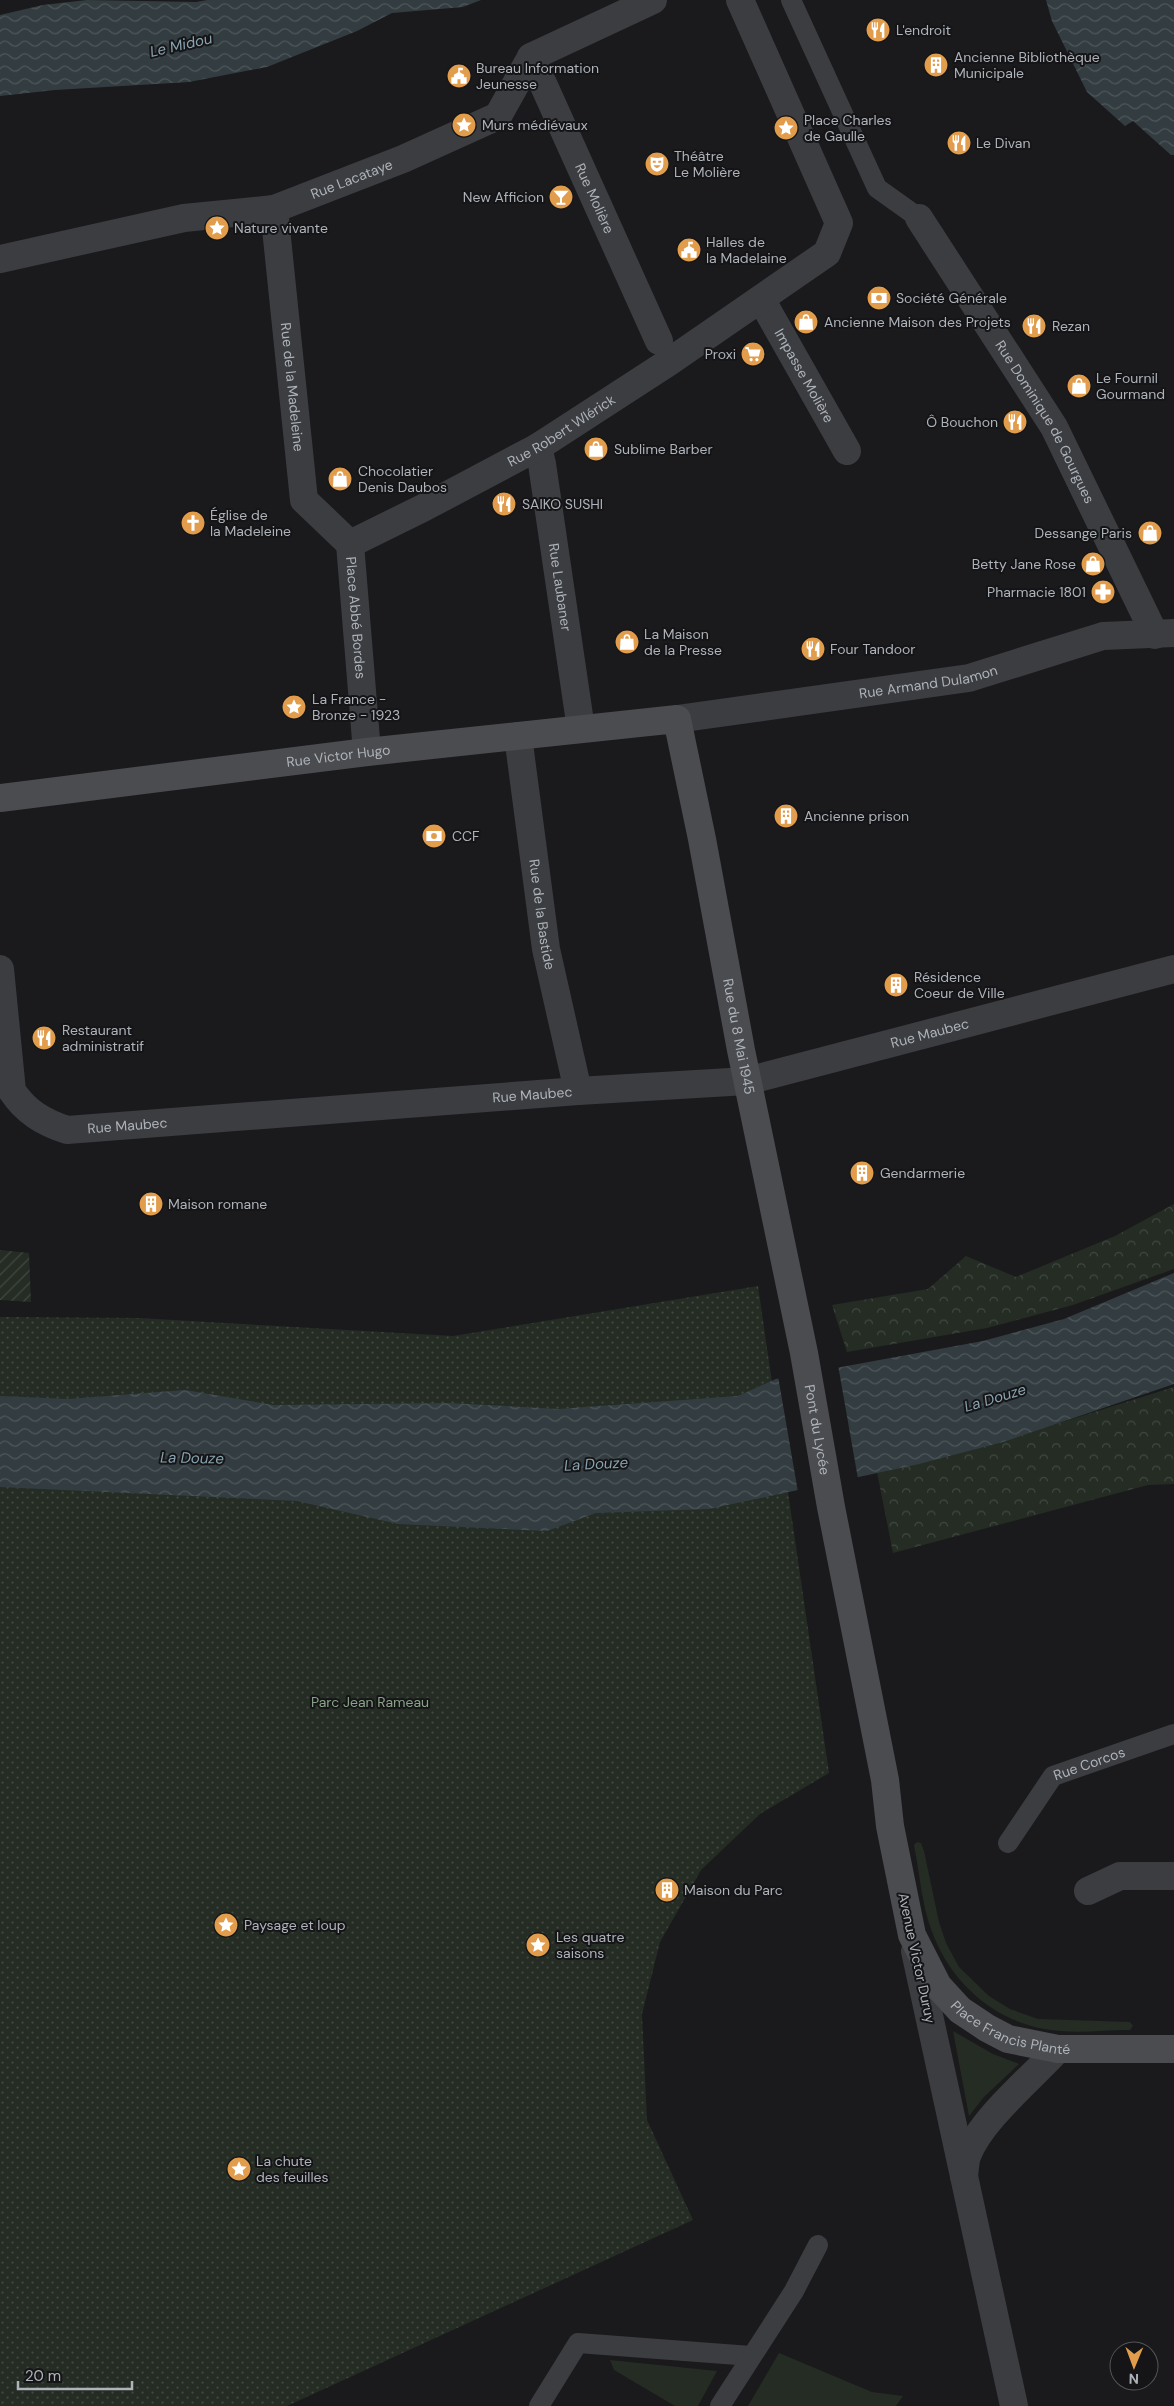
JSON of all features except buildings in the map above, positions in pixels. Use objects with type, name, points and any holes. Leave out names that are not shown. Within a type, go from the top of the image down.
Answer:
[{"type":"main road","name":"Rue Victor Hugo","points":[[0,798],[367,752],[678,719]]},
{"type":"main road","name":"Rue du 8 Mai 1945","points":[[678,719],[747,1081],[804,1353]]},
{"type":"main road","name":"Pont du Lycée","points":[[804,1353],[831,1507]]},
{"type":"main road","name":"Avenue Victor Duruy","points":[[831,1507],[885,1780],[890,1826],[912,1935]]},
{"type":"main road","name":"Place Francis Planté","points":[[912,1935],[938,1986],[960,2010],[1008,2039],[1058,2049],[1162,2049]]},
{"type":"street","points":[[532,56],[653,0]]},
{"type":"street","points":[[740,0],[839,223],[828,254],[761,299]]},
{"type":"street","name":"Rue Lacataye","points":[[0,258],[184,218],[274,209],[403,159],[498,116],[532,56]]},
{"type":"street","name":"Rue Molière","points":[[532,56],[659,341]]},
{"type":"street","name":"Rue de la Madeleine","points":[[274,209],[304,500],[350,544]]},
{"type":"street","name":"Rue Dominique de Gourgues","points":[[918,218],[1054,427],[1165,634]]},
{"type":"street","name":"Rue Robert Wlérick","points":[[350,544],[424,508],[538,446],[761,299]]},
{"type":"street","name":"Impasse Molière","points":[[761,299],[847,451]]},
{"type":"street","name":"Rue Laubaner","points":[[538,446],[544,474],[581,729]]},
{"type":"street","name":"Place Abbé Bordes","points":[[350,544],[367,752]]},
{"type":"street","name":"Rue Armand Dulamon","points":[[678,719],[969,678],[1103,636],[1165,634]]},
{"type":"street","name":"Rue de la Bastide","points":[[518,736],[546,949],[578,1091]]},
{"type":"street","name":"Rue Maubec","points":[[0,969],[12,1091],[21,1105],[34,1115],[50,1124],[67,1130],[578,1091],[747,1081],[1174,969]]},
{"type":"street","points":[[1088,1891],[1120,1876],[1174,1876]]},
{"type":"street","name":"Avenue Victor Duruy","points":[[912,1935],[1014,2406]]},
{"type":"street","points":[[964,2176],[966,2157],[975,2142],[1014,2093],[1058,2049]]},
{"type":"lane","points":[[791,0],[877,188],[918,218]]},
{"type":"lane","name":"Rue Corcos","points":[[1008,1843],[1052,1776],[1174,1734]]},
{"type":"lane","points":[[720,2406],[794,2291],[818,2246]]},
{"type":"lane","points":[[539,2406],[578,2343],[751,2356]]},
{"type":"green space","points":[[1174,1204],[1174,1269],[1073,1305],[987,1328],[847,1352],[832,1305],[928,1289],[966,1256],[1016,1277],[1115,1236]]},
{"type":"green space","points":[[0,1250],[29,1253],[31,1302],[0,1300]]},
{"type":"green space","name":"Parc Jean Rameau","points":[[758,1286],[829,1773],[760,1814],[701,1870],[660,1942],[642,2014],[647,2120],[693,2220],[287,2406],[0,2406],[0,1317],[138,1318],[453,1336]]},
{"type":"green space","points":[[1174,1387],[1174,1484],[1148,1485],[893,1553],[877,1472],[1053,1425]]},
{"type":"green space","points":[[917,1842],[921,1843],[924,1851],[939,1922],[946,1943],[959,1967],[989,1996],[1010,2009],[1038,2019],[1130,2022],[1133,2026],[1130,2030],[1070,2032],[1039,2028],[998,2012],[981,2000],[951,1968],[940,1950],[931,1929],[923,1900],[914,1845]]},
{"type":"green space","points":[[953,2031],[993,2054],[1019,2064],[984,2097],[969,2116]]},
{"type":"green space","points":[[779,2353],[872,2392],[903,2396],[896,2406],[748,2406]]},
{"type":"green space","points":[[610,2360],[717,2371],[698,2406],[675,2406],[614,2370]]},
{"type":"water","name":"Le Midou","points":[[87,0],[196,2],[207,0],[481,0],[463,7],[392,13],[357,31],[267,67],[189,82],[55,90],[0,96],[0,15],[43,5]]},
{"type":"water","points":[[1046,0],[1174,0],[1174,155],[1171,155],[1133,121],[1125,126],[1087,92],[1052,21]]},
{"type":"water","name":"La Douze","points":[[1174,1273],[1174,1384],[1003,1442],[919,1464],[709,1509],[596,1513],[547,1531],[398,1524],[297,1501],[0,1487],[0,1396],[68,1399],[185,1390],[273,1405],[450,1403],[558,1409],[738,1396],[776,1379],[983,1341],[1064,1319]]},
{"type":"pier","points":[[838,1365],[858,1479],[798,1492],[778,1376]]},
{"type":"place","name":"L'endroit","points":[[878,30]]},
{"type":"place","name":"Ancienne Bibliothèque Municipale","points":[[936,65]]},
{"type":"place","name":"Bureau Information Jeunesse","points":[[459,76]]},
{"type":"place","name":"Murs médiévaux","points":[[464,125]]},
{"type":"place","name":"Place Charles de Gaulle","points":[[786,128]]},
{"type":"place","name":"Le Divan","points":[[959,143]]},
{"type":"place","name":"Théâtre Le Molière","points":[[657,164]]},
{"type":"place","name":"New Afficion","points":[[561,197]]},
{"type":"place","name":"Nature vivante","points":[[217,228]]},
{"type":"place","name":"Halles de la Madelaine","points":[[689,250]]},
{"type":"place","name":"Société Générale","points":[[879,298]]},
{"type":"place","name":"Ancienne Maison des Projets","points":[[806,322]]},
{"type":"place","name":"Rezan","points":[[1034,326]]},
{"type":"place","name":"Proxi","points":[[753,354]]},
{"type":"place","name":"Le Fournil Gourmand","points":[[1079,386]]},
{"type":"place","name":"Ô Bouchon","points":[[1015,422]]},
{"type":"place","name":"Sublime Barber","points":[[596,449]]},
{"type":"place","name":"Chocolatier Denis Daubos","points":[[340,479]]},
{"type":"place","name":"SAIKO SUSHI","points":[[504,504]]},
{"type":"place","name":"Église de la Madeleine","points":[[193,523]]},
{"type":"place","name":"Dessange Paris","points":[[1150,533]]},
{"type":"place","name":"Betty Jane Rose","points":[[1093,564]]},
{"type":"place","name":"Pharmacie 1801","points":[[1103,592]]},
{"type":"place","name":"La Maison de la Presse","points":[[627,642]]},
{"type":"place","name":"Four Tandoor","points":[[813,649]]},
{"type":"place","name":"La France - Bronze - 1923","points":[[294,707]]},
{"type":"place","name":"Ancienne prison","points":[[786,816]]},
{"type":"place","name":"CCF","points":[[434,836]]},
{"type":"place","name":"Résidence Coeur de Ville","points":[[896,985]]},
{"type":"place","name":"Restaurant administratif","points":[[44,1038]]},
{"type":"place","name":"Gendarmerie","points":[[862,1173]]},
{"type":"place","name":"Maison romane","points":[[151,1204]]},
{"type":"place","name":"Maison du Parc","points":[[667,1890]]},
{"type":"place","name":"Paysage et loup","points":[[226,1925]]},
{"type":"place","name":"Les quatre saisons","points":[[538,1945]]},
{"type":"place","name":"La chute des feuilles","points":[[239,2169]]}]
